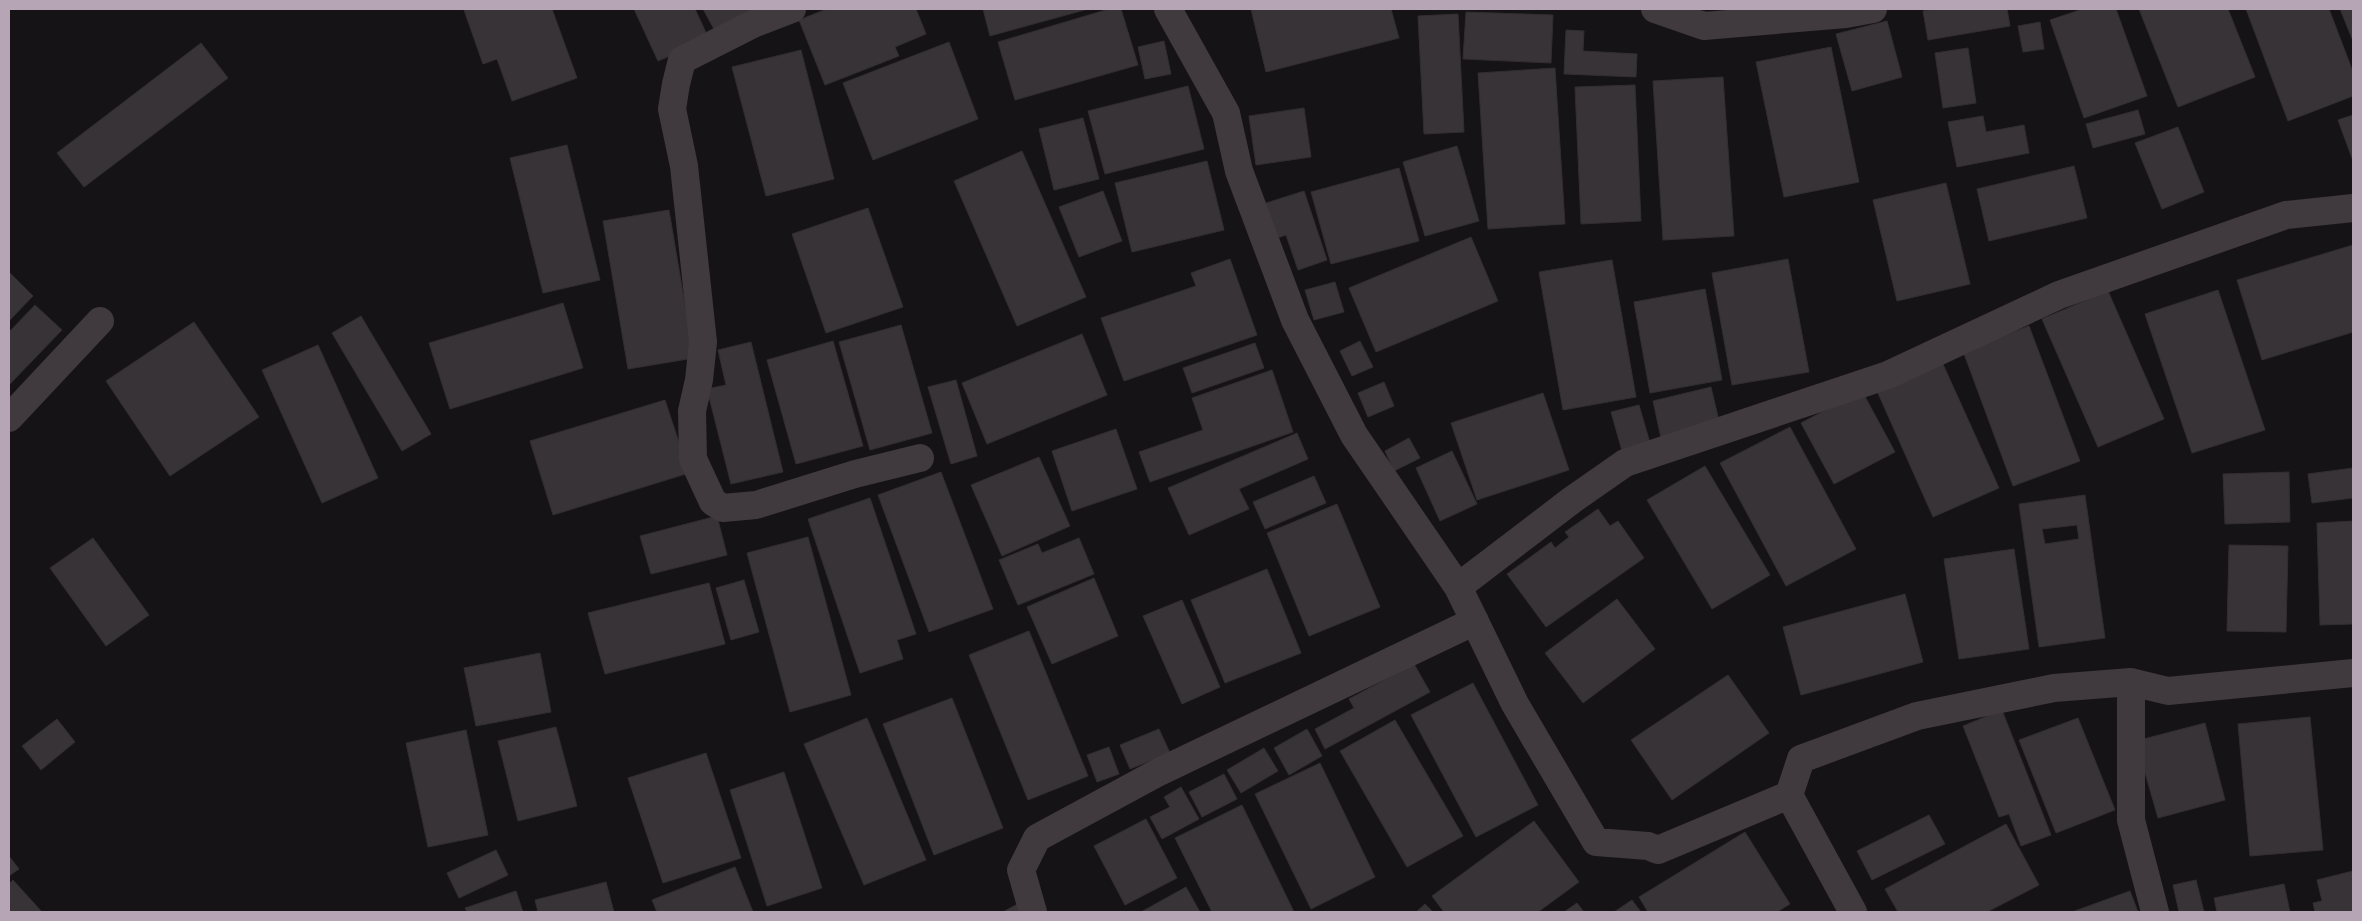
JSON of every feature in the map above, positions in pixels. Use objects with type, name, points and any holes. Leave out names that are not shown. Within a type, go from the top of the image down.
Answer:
[{"type":"street","points":[[792,9],[753,24],[682,60],[676,84],[672,109],[684,166],[702,342],[699,380],[692,411],[693,460],[713,502],[723,508],[756,505],[855,474],[920,458]]},
{"type":"street","points":[[1168,9],[1226,113],[1239,171],[1296,320],[1354,435],[1458,587],[1515,704],[1596,842],[1648,846],[1658,850],[1789,795]]},
{"type":"street","points":[[1655,9],[1703,17],[1846,14],[1873,9]]},
{"type":"street","points":[[1458,587],[1572,500],[1626,463],[1888,375],[2059,294],[2286,215],[2353,208]]},
{"type":"street","points":[[9,418],[100,321]]},
{"type":"street","points":[[1033,912],[1021,870],[1037,838],[1159,772],[1474,621]]},
{"type":"street","points":[[1853,912],[1789,795],[1801,758],[1917,716],[2054,688],[2131,682],[2168,691],[2353,673]]},
{"type":"street","points":[[2131,682],[2131,820],[2155,912]]},
{"type":"building","points":[[552,9],[577,78],[512,101],[497,59],[483,64],[464,10]]},
{"type":"building","points":[[634,9],[695,9],[709,39],[658,61]]},
{"type":"building","points":[[703,9],[760,9],[715,31]]},
{"type":"building","points":[[827,9],[916,9],[926,34],[895,47],[899,56],[825,85],[799,20]]},
{"type":"building","points":[[983,9],[1088,9],[990,36]]},
{"type":"building","points":[[1109,9],[1121,9],[1138,65],[1015,100],[998,42]]},
{"type":"building","points":[[1251,9],[1391,9],[1399,38],[1266,72]]},
{"type":"building","points":[[1934,9],[2007,9],[2010,26],[1928,40],[1923,11]]},
{"type":"building","points":[[2083,9],[2116,9],[2147,96],[2084,118],[2050,20]]},
{"type":"building","points":[[2139,9],[2228,9],[2255,77],[2178,107]]},
{"type":"building","points":[[2246,9],[2329,9],[2353,72],[2353,96],[2288,121]]},
{"type":"building","points":[[2340,9],[2353,9],[2353,41]]},
{"type":"building","points":[[1466,12],[1553,15],[1551,63],[1463,59]]},
{"type":"building","points":[[1458,14],[1464,132],[1424,134],[1418,16]]},
{"type":"building","points":[[1887,21],[1902,77],[1852,91],[1836,34]]},
{"type":"building","points":[[2040,22],[2044,49],[2023,52],[2018,26]]},
{"type":"building","points":[[1566,30],[1584,31],[1583,51],[1637,54],[1636,77],[1564,74]]},
{"type":"building","points":[[1164,41],[1171,74],[1145,79],[1138,47]]},
{"type":"building","points":[[949,42],[978,119],[873,160],[843,83]]},
{"type":"building","points":[[201,43],[228,78],[84,187],[57,153]]},
{"type":"building","points":[[1831,47],[1859,182],[1784,197],[1756,62]]},
{"type":"building","points":[[1968,48],[1976,103],[1943,108],[1935,53]]},
{"type":"building","points":[[801,50],[834,179],[766,196],[732,67]]},
{"type":"building","points":[[1555,68],[1565,224],[1488,229],[1478,73]]},
{"type":"building","points":[[1723,77],[1734,236],[1663,240],[1653,81]]},
{"type":"building","points":[[1635,85],[1641,221],[1581,224],[1575,87]]},
{"type":"building","points":[[1188,86],[1204,149],[1105,174],[1088,111]]},
{"type":"building","points":[[1304,108],[1311,157],[1256,165],[1249,116]]},
{"type":"building","points":[[2138,110],[2145,134],[2093,148],[2086,124]]},
{"type":"building","points":[[2353,115],[2353,161],[2338,120]]},
{"type":"building","points":[[1983,116],[1986,132],[2024,125],[2029,153],[1957,167],[1948,122]]},
{"type":"building","points":[[1083,118],[1099,179],[1054,190],[1039,129]]},
{"type":"building","points":[[2178,127],[2204,192],[2162,209],[2135,143]]},
{"type":"building","points":[[567,145],[600,280],[543,293],[510,158]]},
{"type":"building","points":[[1457,146],[1479,221],[1425,236],[1403,162]]},
{"type":"building","points":[[1022,151],[1086,297],[1017,326],[954,181]]},
{"type":"building","points":[[1207,161],[1224,230],[1132,252],[1115,183]]},
{"type":"building","points":[[2074,166],[2087,218],[1989,241],[1977,189]]},
{"type":"building","points":[[1399,168],[1419,241],[1331,264],[1311,192]]},
{"type":"building","points":[[1946,183],[1970,284],[1897,301],[1873,200]]},
{"type":"building","points":[[1103,191],[1122,241],[1079,257],[1059,207]]},
{"type":"building","points":[[1304,191],[1327,260],[1298,270],[1286,235],[1274,239],[1263,204]]},
{"type":"building","points":[[868,208],[903,307],[826,333],[792,234]]},
{"type":"building","points":[[669,210],[694,358],[628,369],[603,221]]},
{"type":"building","points":[[1471,237],[1498,301],[1376,352],[1349,288]]},
{"type":"building","points":[[2353,245],[2353,332],[2262,360],[2237,280]]},
{"type":"building","points":[[1230,259],[1257,335],[1124,381],[1101,318],[1196,286],[1191,273]]},
{"type":"building","points":[[1788,259],[1809,372],[1732,385],[1712,273]]},
{"type":"building","points":[[1612,260],[1636,397],[1563,410],[1539,272]]},
{"type":"building","points":[[9,272],[33,296],[9,321]]},
{"type":"building","points":[[1335,282],[1344,312],[1314,320],[1305,290]]},
{"type":"building","points":[[1705,289],[1722,380],[1650,393],[1634,302]]},
{"type":"building","points":[[2218,290],[2265,430],[2192,453],[2145,314]]},
{"type":"building","points":[[2108,291],[2164,419],[2098,447],[2042,319]]},
{"type":"building","points":[[563,303],[583,368],[450,409],[429,343]]},
{"type":"building","points":[[35,305],[62,330],[9,385],[9,332]]},
{"type":"building","points":[[361,316],[431,434],[402,451],[332,333]]},
{"type":"building","points":[[194,322],[259,417],[170,476],[106,381]]},
{"type":"building","points":[[901,325],[932,433],[870,450],[839,342]]},
{"type":"building","points":[[2029,326],[2080,461],[2013,486],[1963,351]]},
{"type":"building","points":[[1082,334],[1107,395],[987,444],[962,383]]},
{"type":"building","points":[[833,341],[863,446],[796,464],[767,360]]},
{"type":"building","points":[[1360,341],[1373,367],[1352,376],[1340,351]]},
{"type":"building","points":[[751,342],[783,472],[731,484],[707,389],[726,385],[718,350]]},
{"type":"building","points":[[1255,343],[1264,368],[1192,393],[1183,368]]},
{"type":"building","points":[[318,345],[378,478],[322,503],[262,370]]},
{"type":"building","points":[[1942,362],[1999,488],[1933,517],[1877,391]]},
{"type":"building","points":[[1272,370],[1293,432],[1150,482],[1139,452],[1203,430],[1192,398]]},
{"type":"building","points":[[956,380],[977,456],[951,464],[928,387]]},
{"type":"building","points":[[1384,382],[1394,406],[1368,417],[1358,393]]},
{"type":"building","points":[[1711,387],[1720,425],[1661,438],[1653,401]]},
{"type":"building","points":[[1862,391],[1895,452],[1834,484],[1801,423]]},
{"type":"building","points":[[1543,393],[1569,470],[1477,500],[1451,423]]},
{"type":"building","points":[[665,400],[689,473],[553,515],[530,441]]},
{"type":"building","points":[[1639,405],[1650,443],[1622,451],[1611,412]]},
{"type":"building","points":[[1790,427],[1856,549],[1786,586],[1720,463]]},
{"type":"building","points":[[1116,429],[1137,489],[1072,511],[1052,451]]},
{"type":"building","points":[[1297,433],[1308,459],[1239,489],[1249,509],[1189,535],[1168,488]]},
{"type":"building","points":[[1409,438],[1420,458],[1394,471],[1385,451]]},
{"type":"building","points":[[1452,451],[1477,504],[1440,521],[1416,468]]},
{"type":"building","points":[[1039,457],[1070,526],[1002,556],[971,485]]},
{"type":"building","points":[[1705,466],[1770,575],[1712,609],[1647,500]]},
{"type":"building","points":[[2353,468],[2353,498],[2312,503],[2308,474]]},
{"type":"building","points":[[941,472],[993,609],[929,632],[878,495]]},
{"type":"building","points":[[2289,472],[2290,522],[2225,524],[2223,474]]},
{"type":"building","points":[[1314,476],[1326,503],[1265,529],[1253,502]]},
{"type":"building","points":[[2085,495],[2105,638],[2039,647],[2019,504]],"holes":[[[2077,525],[2079,539],[2045,544],[2042,529]]]},
{"type":"building","points":[[870,498],[916,634],[897,640],[903,659],[860,673],[808,519]]},
{"type":"building","points":[[1337,504],[1380,607],[1309,636],[1267,533]]},
{"type":"building","points":[[1598,509],[1610,526],[1618,521],[1644,558],[1546,627],[1507,574],[1551,542],[1555,548],[1569,537],[1565,532]]},
{"type":"building","points":[[717,516],[727,555],[651,574],[640,536]]},
{"type":"building","points":[[2353,521],[2353,624],[2320,625],[2317,523]]},
{"type":"building","points":[[808,537],[851,695],[790,712],[747,553]]},
{"type":"building","points":[[93,538],[149,615],[106,646],[50,568]]},
{"type":"building","points":[[1079,538],[1094,574],[1018,605],[999,560],[1038,544],[1042,553]]},
{"type":"building","points":[[2229,545],[2288,546],[2286,632],[2227,631]]},
{"type":"building","points":[[2014,549],[2029,649],[1959,659],[1944,559]]},
{"type":"building","points":[[1267,569],[1301,653],[1225,683],[1191,600]]},
{"type":"building","points":[[1094,578],[1118,636],[1052,664],[1027,607]]},
{"type":"building","points":[[744,580],[759,632],[731,640],[716,588]]},
{"type":"building","points":[[709,583],[725,644],[605,674],[588,613]]},
{"type":"building","points":[[1905,594],[1923,662],[1801,695],[1783,627]]},
{"type":"building","points":[[1617,599],[1655,649],[1583,703],[1545,653]]},
{"type":"building","points":[[1182,600],[1220,687],[1182,704],[1143,616]]},
{"type":"building","points":[[1029,631],[1088,776],[1028,800],[969,655]]},
{"type":"building","points":[[540,653],[551,712],[476,726],[464,668]]},
{"type":"building","points":[[1414,664],[1430,692],[1325,749],[1315,729],[1354,708],[1349,699]]},
{"type":"building","points":[[1728,675],[1769,733],[1672,800],[1631,740]]},
{"type":"building","points":[[1473,683],[1538,805],[1476,837],[1411,715]]},
{"type":"building","points":[[952,698],[1003,828],[934,855],[883,724]]},
{"type":"building","points":[[2002,710],[2051,835],[2021,846],[2009,814],[1999,817],[1963,726]]},
{"type":"building","points":[[2310,717],[2323,850],[2250,856],[2238,724]]},
{"type":"building","points":[[867,718],[926,860],[864,885],[804,744]]},
{"type":"building","points":[[2078,718],[2115,810],[2056,833],[2019,740]]},
{"type":"building","points":[[57,719],[75,742],[41,770],[22,746]]},
{"type":"building","points":[[1395,720],[1463,836],[1407,867],[1340,751]]},
{"type":"building","points":[[2205,723],[2225,800],[2158,818],[2136,741]]},
{"type":"building","points":[[556,727],[577,806],[518,821],[498,741]]},
{"type":"building","points":[[1159,729],[1170,753],[1130,769],[1120,745]]},
{"type":"building","points":[[1307,729],[1322,756],[1289,775],[1274,748]]},
{"type":"building","points":[[466,730],[488,835],[428,847],[406,743]]},
{"type":"building","points":[[1109,747],[1119,774],[1097,782],[1087,755]]},
{"type":"building","points":[[1264,748],[1278,771],[1241,793],[1227,770]]},
{"type":"building","points":[[706,753],[741,858],[663,883],[628,778]]},
{"type":"building","points":[[1320,763],[1375,877],[1311,909],[1255,794]]},
{"type":"building","points":[[784,772],[822,888],[767,906],[730,790]]},
{"type":"building","points":[[1224,774],[1237,799],[1202,817],[1189,792]]},
{"type":"building","points":[[1181,787],[1199,819],[1162,839],[1150,817],[1170,807],[1164,797]]},
{"type":"building","points":[[1242,805],[1294,912],[1212,912],[1175,838]]},
{"type":"building","points":[[1929,815],[1945,844],[1872,880],[1857,851]]},
{"type":"building","points":[[1146,819],[1177,878],[1125,905],[1094,846]]},
{"type":"building","points":[[1534,821],[1579,882],[1538,912],[1444,912],[1432,896]]},
{"type":"building","points":[[2006,824],[2039,885],[1987,912],[1898,912],[1885,889]]},
{"type":"building","points":[[1745,832],[1790,904],[1777,912],[1648,912],[1639,897]]},
{"type":"building","points":[[496,850],[508,875],[459,898],[447,873]]},
{"type":"building","points":[[9,856],[19,869],[9,876]]},
{"type":"building","points":[[735,867],[753,912],[657,912],[652,900]]},
{"type":"building","points":[[2353,871],[2353,912],[2315,912],[2313,903],[2322,901],[2317,880]]},
{"type":"building","points":[[13,880],[42,912],[9,912],[9,884]]},
{"type":"building","points":[[2196,880],[2204,912],[2179,912],[2173,885]]},
{"type":"building","points":[[606,882],[614,912],[538,912],[535,900]]},
{"type":"building","points":[[2284,884],[2290,912],[2217,912],[2214,898]]},
{"type":"building","points":[[1186,887],[1200,912],[1141,912]]},
{"type":"building","points":[[516,891],[523,912],[467,912],[465,908]]},
{"type":"building","points":[[2130,891],[2138,912],[2072,912]]},
{"type":"building","points":[[1632,900],[1641,912],[1614,912]]},
{"type":"building","points":[[1021,902],[1027,912],[1003,912]]},
{"type":"building","points":[[1577,903],[1584,912],[1564,912]]},
{"type":"building","points":[[1425,904],[1433,912],[1416,912]]}]
